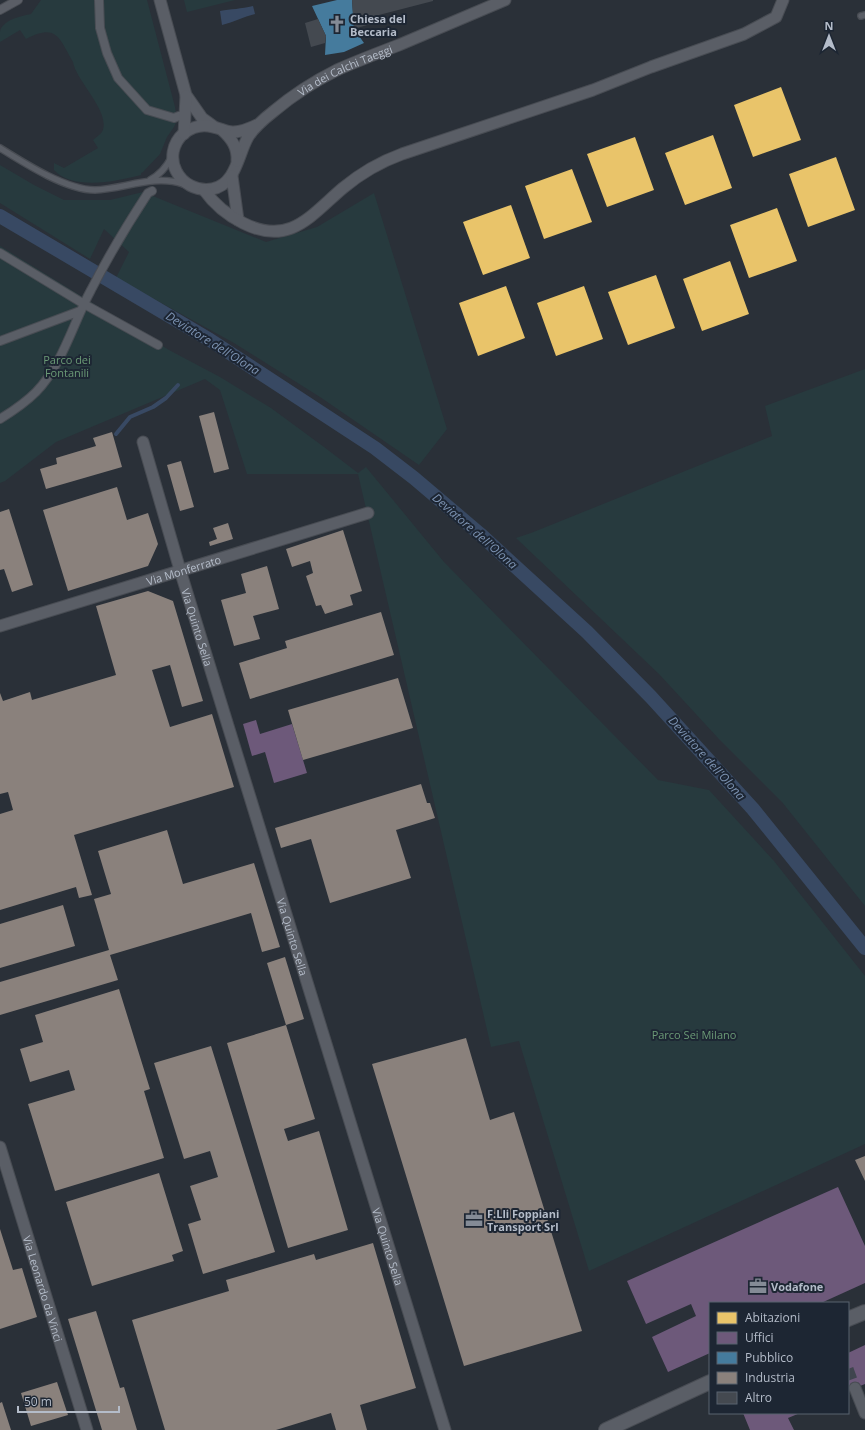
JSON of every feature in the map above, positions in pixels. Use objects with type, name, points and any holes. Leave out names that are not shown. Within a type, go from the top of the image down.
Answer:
[{"type":"street","points":[[0,10],[18,0]]},
{"type":"street","points":[[99,0],[100,28],[107,52],[118,78],[147,110],[174,118],[179,116]]},
{"type":"street","points":[[160,0],[186,95],[184,134],[177,142],[173,152],[173,163],[177,173],[184,182],[198,189],[228,214],[252,227],[265,231],[291,229],[302,223],[365,171],[384,161],[593,90],[651,67],[744,34],[776,17],[783,0]]},
{"type":"street","name":"Via dei Calchi Taeggi","points":[[234,171],[249,136],[259,124],[273,111],[311,85],[338,70],[505,0]]},
{"type":"street","points":[[186,95],[202,118],[229,136],[234,145],[237,155],[234,171],[234,203],[238,220]]},
{"type":"street","name":"Via dei Calchi Taeggi","points":[[184,134],[193,128],[203,126],[233,132],[245,130],[259,124]]},
{"type":"street","points":[[198,189],[214,188],[224,183],[234,171]]},
{"type":"street","points":[[0,419],[13,411],[36,392],[50,374],[63,351],[90,291],[121,236],[148,194],[152,191]]},
{"type":"street","points":[[0,253],[82,308],[158,345]]},
{"type":"street","points":[[0,340],[82,308]]},
{"type":"street","name":"Via Quinto Sella","points":[[143,442],[180,570],[445,1430]]},
{"type":"street","name":"Via Monferrato","points":[[0,626],[368,512]]},
{"type":"street","name":"Via Leonardo da Vinci","points":[[0,1147],[87,1430]]},
{"type":"street","points":[[849,1319],[865,1312]]},
{"type":"street","points":[[606,1430],[709,1382]]},
{"type":"street","points":[[855,1388],[865,1413]]},
{"type":"lane","points":[[0,148],[38,171],[76,187],[93,190],[164,180],[174,181],[198,189]]},
{"type":"lane","points":[[147,182],[158,175],[168,165],[173,152]]},
{"type":"green space","points":[[41,0],[147,0],[175,107],[177,120],[167,137],[160,154],[141,173],[141,175],[120,180],[96,183],[72,180],[62,176],[54,170],[54,163],[64,168],[98,148],[93,140],[102,132],[104,124],[98,107],[80,78],[64,46],[56,36],[51,33],[44,32],[26,39],[20,30],[0,42],[0,32],[4,24],[12,19],[31,14]]},
{"type":"green space","points":[[184,0],[235,0],[187,12]]},
{"type":"green space","points":[[0,165],[34,185],[64,200],[110,200],[143,192],[266,242],[317,227],[374,193],[447,429],[419,465],[320,397],[234,343],[116,278],[129,252],[104,229],[90,259],[0,203]]},
{"type":"green space","name":"Parco Sei Milano","points":[[0,246],[169,350],[220,377],[271,408],[358,473],[366,467],[444,562],[658,780],[709,790],[774,861],[865,976],[865,1144],[589,1271],[519,1041],[491,1047],[358,474],[247,474],[220,390],[205,379],[56,442],[5,481],[0,483]]},
{"type":"green space","points":[[865,369],[865,906],[782,802],[718,738],[659,674],[516,538],[772,436],[765,406]]},
{"type":"water","points":[[253,6],[255,14],[222,25],[220,11]]},
{"type":"building: Abitazioni","points":[[781,87],[801,140],[753,157],[734,105]]},
{"type":"building: Abitazioni","points":[[713,135],[732,188],[685,205],[665,153]]},
{"type":"building: Abitazioni","points":[[635,137],[654,190],[607,207],[587,154]]},
{"type":"building: Abitazioni","points":[[836,157],[855,210],[808,227],[789,174]]},
{"type":"building: Abitazioni","points":[[572,169],[592,222],[544,239],[525,186]]},
{"type":"building: Abitazioni","points":[[511,205],[530,258],[483,275],[463,222]]},
{"type":"building: Abitazioni","points":[[777,208],[797,261],[749,278],[730,225]]},
{"type":"building: Abitazioni","points":[[730,261],[749,314],[702,331],[683,279]]},
{"type":"building: Abitazioni","points":[[656,275],[675,328],[628,345],[608,292]]},
{"type":"building: Abitazioni","points":[[506,286],[525,338],[478,356],[459,303]]},
{"type":"building: Abitazioni","points":[[584,286],[603,339],[556,356],[537,303]]},
{"type":"building: Uffici","points":[[256,720],[260,734],[292,724],[307,773],[274,783],[265,752],[252,756],[243,724]]},
{"type":"building: Uffici","points":[[838,1187],[865,1246],[865,1283],[823,1302],[709,1302],[709,1353],[668,1372],[652,1337],[696,1316],[691,1304],[646,1324],[627,1281]]},
{"type":"building: Uffici","points":[[865,1345],[865,1384],[849,1391],[849,1353]]},
{"type":"building: Uffici","points":[[743,1414],[798,1414],[788,1418],[794,1430],[750,1430]]},
{"type":"building: Pubblico","name":"Chiesa del Beccaria","points":[[337,0],[352,0],[354,29],[364,43],[344,52],[325,55],[326,36],[312,6]]},
{"type":"building: Industria","points":[[214,412],[229,469],[214,473],[199,416]]},
{"type":"building: Industria","points":[[112,432],[122,467],[46,489],[40,469],[57,464],[56,458],[96,446],[93,438]]},
{"type":"building: Industria","points":[[181,461],[194,507],[180,511],[167,465]]},
{"type":"building: Industria","points":[[117,487],[127,520],[148,513],[158,544],[148,566],[68,591],[43,510]]},
{"type":"building: Industria","points":[[9,509],[33,585],[12,592],[4,569],[0,570],[0,512]]},
{"type":"building: Industria","points":[[228,523],[233,539],[210,546],[209,542],[217,539],[213,528]]},
{"type":"building: Industria","points":[[343,530],[362,591],[350,595],[353,605],[325,614],[321,605],[316,606],[306,576],[313,573],[310,561],[292,567],[286,549]]},
{"type":"building: Industria","points":[[267,566],[279,609],[253,616],[260,639],[234,646],[221,600],[246,593],[241,574]]},
{"type":"building: Industria","points":[[148,591],[173,601],[203,701],[182,707],[170,665],[152,670],[170,727],[212,714],[234,787],[74,835],[92,895],[79,898],[76,887],[0,910],[0,814],[13,810],[8,792],[0,794],[0,693],[3,701],[30,692],[32,700],[116,675],[96,606]]},
{"type":"building: Industria","points":[[381,612],[394,655],[250,699],[239,663],[287,648],[285,641]]},
{"type":"building: Industria","points":[[398,678],[413,728],[303,760],[288,710]]},
{"type":"building: Industria","points":[[421,784],[427,803],[430,803],[435,818],[396,830],[411,878],[330,903],[311,839],[281,848],[275,828]]},
{"type":"building: Industria","points":[[167,830],[183,884],[254,863],[280,947],[262,952],[251,913],[110,955],[118,980],[0,1015],[0,982],[109,950],[94,899],[111,894],[98,851]]},
{"type":"building: Industria","points":[[63,905],[75,946],[0,968],[0,924]]},
{"type":"building: Industria","points":[[285,957],[304,1019],[286,1025],[267,963]]},
{"type":"building: Industria","points":[[119,989],[150,1089],[144,1091],[164,1158],[55,1191],[28,1104],[75,1090],[69,1070],[30,1082],[20,1049],[43,1042],[35,1015]]},
{"type":"building: Industria","points":[[286,1025],[315,1119],[284,1129],[288,1141],[319,1131],[348,1230],[288,1248],[227,1043]]},
{"type":"building: Industria","points":[[466,1038],[490,1120],[514,1112],[582,1331],[464,1366],[372,1064]]},
{"type":"building: Industria","points":[[211,1046],[275,1252],[203,1274],[188,1224],[201,1220],[190,1186],[218,1177],[210,1151],[184,1159],[154,1063]]},
{"type":"building: Industria","points":[[865,1156],[865,1181],[855,1160]]},
{"type":"building: Industria","points":[[159,1173],[183,1251],[172,1255],[174,1261],[92,1286],[66,1202]]},
{"type":"building: Industria","points":[[0,1229],[13,1270],[22,1268],[37,1317],[0,1329]]},
{"type":"building: Industria","points":[[373,1243],[416,1388],[360,1405],[367,1430],[336,1430],[331,1413],[276,1430],[165,1430],[132,1320],[229,1291],[226,1280],[314,1254],[316,1260]]},
{"type":"building: Industria","points":[[96,1311],[120,1388],[124,1387],[137,1430],[102,1430],[68,1319]]},
{"type":"building: Industria","points":[[57,1382],[68,1415],[31,1426],[21,1393]]},
{"type":"building: Industria","points":[[2,1402],[11,1430],[0,1430],[0,1403]]},
{"type":"building: Altro","points":[[352,0],[433,1],[375,16],[377,22],[354,29]]},
{"type":"building: Altro","points":[[318,19],[326,36],[325,43],[311,47],[305,23]]},
{"type":"waterway","name":"Deviatore dell'Olona","points":[[0,216],[210,340],[375,448],[414,478],[480,534],[587,632],[651,697],[753,809],[865,948]]},
{"type":"waterway","points":[[116,434],[130,417],[153,407],[166,398],[178,385]]},
{"type":"tunnel","points":[[849,1372],[855,1388]]},
{"type":"place","name":"Chiesa del Beccaria","points":[[337,24]]},
{"type":"place","name":"F.Lli Foppiani Transport Srl","points":[[474,1219]]},
{"type":"place","name":"Vodafone","points":[[758,1286]]},
{"type":"park label","name":"Parco dei Fontanili","points":[[67,365]]}]
